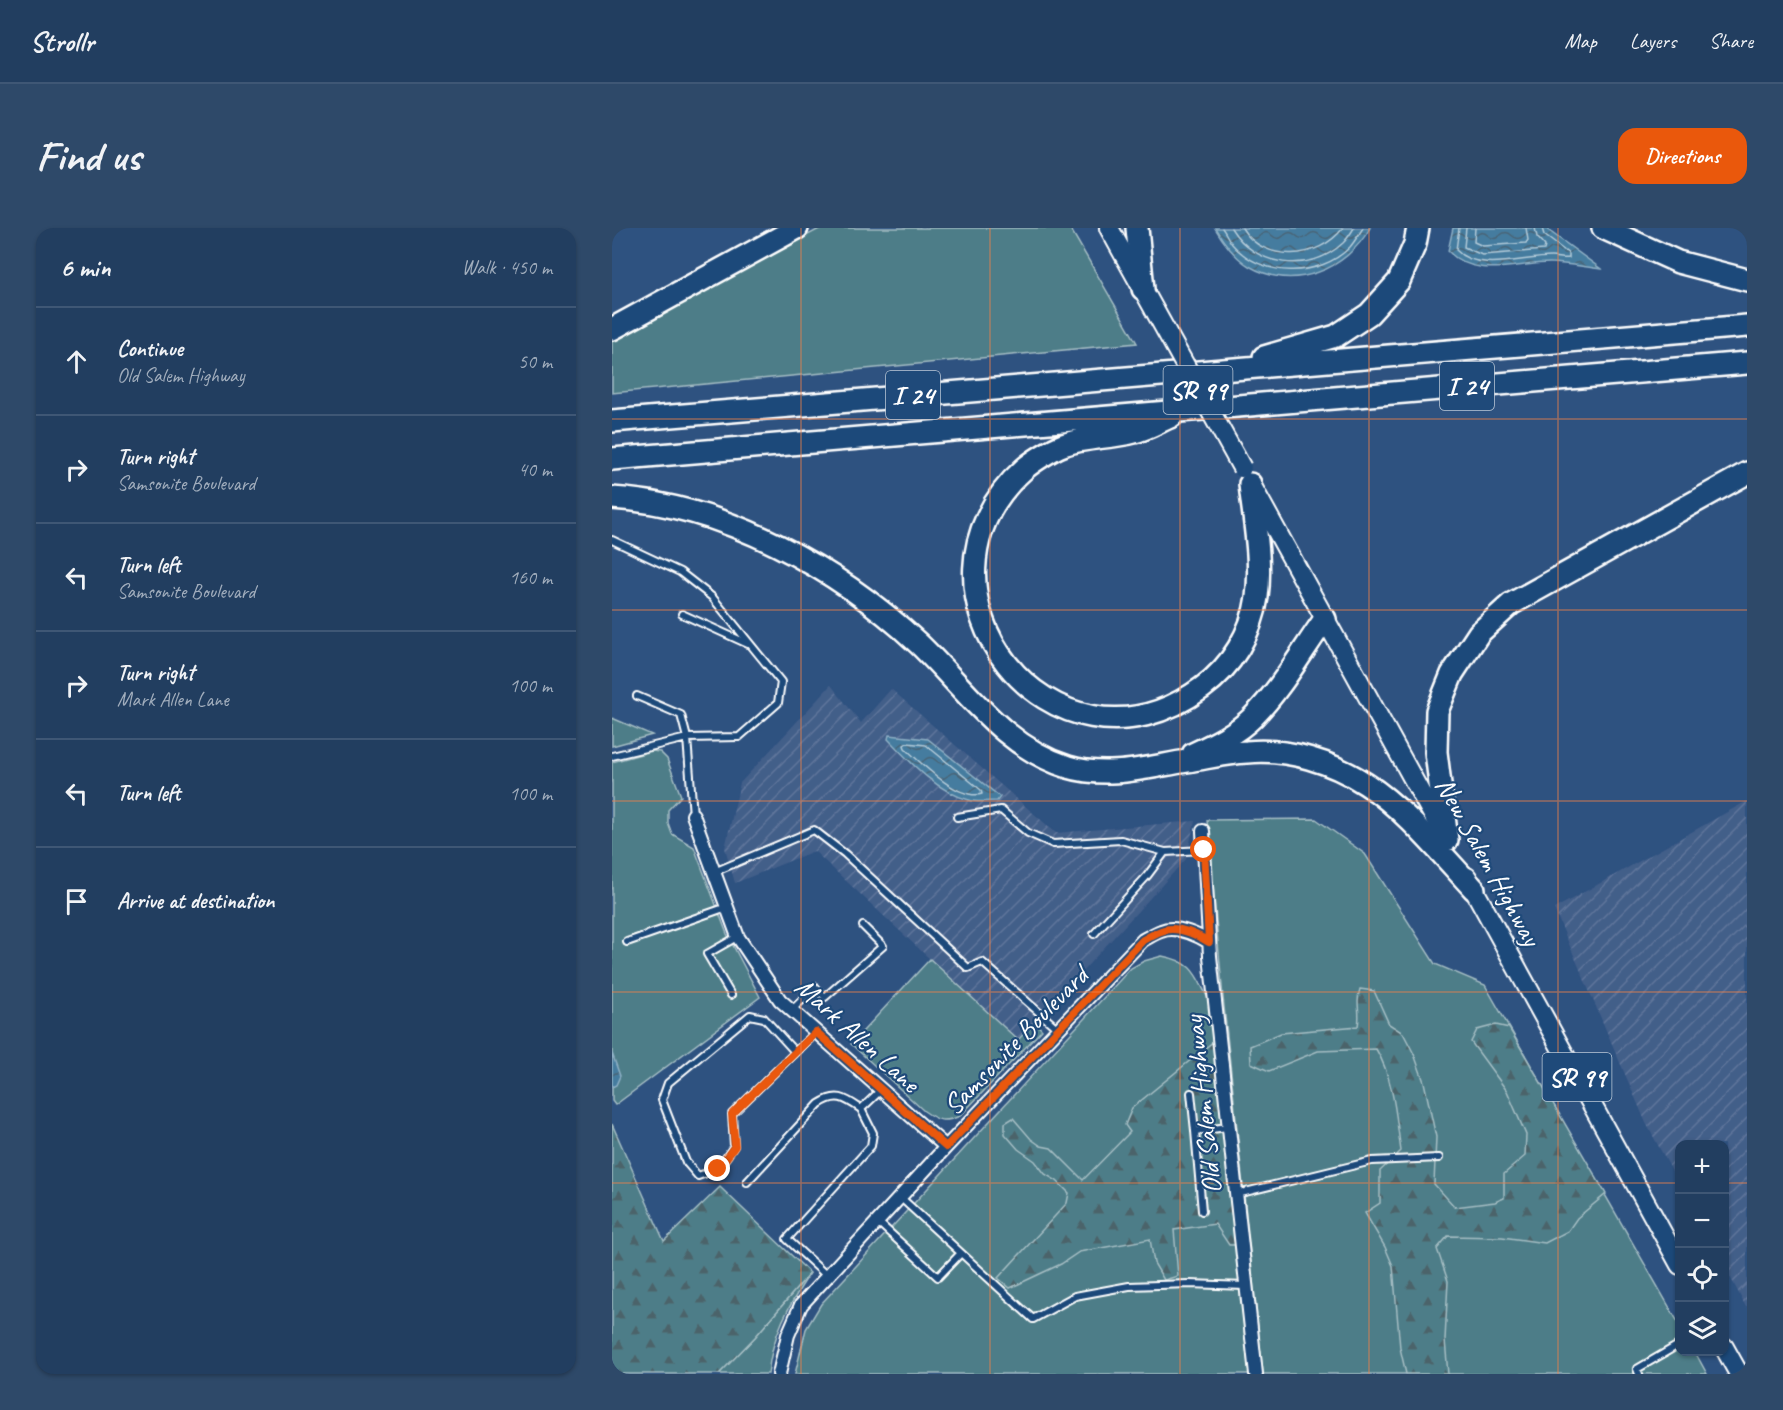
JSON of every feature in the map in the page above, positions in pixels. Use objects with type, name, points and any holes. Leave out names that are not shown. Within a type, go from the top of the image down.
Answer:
[{"type":"highway","points":[[612,329],[797,228]]},
{"type":"highway","points":[[1137,228],[1143,289]]},
{"type":"highway","points":[[1215,370],[1336,336],[1369,314],[1399,281],[1415,244],[1418,228]]},
{"type":"highway","points":[[1603,228],[1678,262],[1747,280]]},
{"type":"highway","name":"I 24","points":[[612,421],[1747,326]]},
{"type":"highway","name":"I 24","points":[[612,459],[1747,363]]},
{"type":"highway","points":[[1187,409],[1135,432],[1063,445],[1025,468],[999,495],[982,529],[977,546],[978,604],[995,648],[1021,681],[1046,699],[1081,714],[1104,718],[1129,717],[1175,705],[1212,680],[1242,643],[1251,623],[1257,599],[1259,573],[1246,476]]},
{"type":"highway","points":[[1447,840],[1436,752],[1437,711],[1452,674],[1479,633],[1511,604],[1747,473]]},
{"type":"highway","points":[[612,498],[636,500],[696,513],[770,541],[832,575],[874,605],[904,631],[995,724],[1027,748],[1069,767],[1107,773],[1141,770],[1248,751],[1293,754],[1330,766],[1367,784],[1397,810],[1474,889]]},
{"type":"highway","points":[[1174,763],[1218,742],[1252,718],[1325,619]]},
{"type":"main road","name":"New Salem Highway","points":[[1109,228],[1675,1256]]},
{"type":"main road","points":[[1729,1355],[1739,1374]]},
{"type":"street","name":"Mark Allen Lane","points":[[693,815],[738,937],[780,1000],[946,1147]]},
{"type":"street","name":"Old Salem Highway","points":[[1203,831],[1209,942],[1256,1374]]},
{"type":"street","name":"Samsonite Boulevard","points":[[779,1374],[788,1335],[801,1305],[946,1147],[1143,940],[1163,930],[1198,935],[1209,942]]},
{"type":"lane","points":[[612,540],[680,572],[712,597],[781,682],[778,703],[739,737],[687,738],[612,756]]},
{"type":"lane","points":[[682,614],[752,645]]},
{"type":"lane","points":[[637,696],[681,715],[687,738],[693,815]]},
{"type":"lane","points":[[957,817],[1001,810],[1028,833],[1053,844],[1121,840],[1165,852],[1204,850]]},
{"type":"lane","points":[[714,872],[814,830],[845,854],[968,968],[982,962],[1058,1030]]},
{"type":"lane","points":[[1094,934],[1147,876],[1165,852]]},
{"type":"lane","points":[[627,942],[727,907]]},
{"type":"lane","points":[[792,1010],[815,987],[825,997],[883,946],[863,926]]},
{"type":"lane","points":[[731,995],[707,954],[738,937]]},
{"type":"lane","points":[[795,1052],[764,1018],[750,1015],[668,1083],[662,1100],[686,1162],[698,1176],[718,1169],[735,1146],[732,1114],[816,1032]]},
{"type":"lane","points":[[861,1110],[881,1089]]},
{"type":"lane","points":[[1191,1093],[1202,1211]]},
{"type":"lane","points":[[747,1182],[827,1098],[835,1096],[842,1098],[861,1110],[872,1128],[873,1142],[867,1152],[788,1239],[827,1276]]},
{"type":"lane","points":[[1195,1131],[1229,1127]]},
{"type":"lane","points":[[1236,1194],[1372,1161],[1439,1158]]},
{"type":"lane","points":[[900,1197],[1033,1319],[1075,1296],[1129,1286],[1189,1284],[1246,1286]]},
{"type":"lane","points":[[878,1222],[938,1277],[961,1253]]},
{"type":"lane","points":[[1639,1374],[1637,1370],[1675,1347]]},
{"type":"shaded area","points":[[831,685],[861,723],[891,689],[1056,833],[1195,821],[1186,859],[1018,1041],[814,851],[735,883],[725,848],[740,783]]},
{"type":"shaded area","points":[[1747,801],[1747,1309],[1729,1275],[1729,1140],[1675,1140],[1675,1177],[1646,1123],[1554,909]]},
{"type":"green space","points":[[821,228],[1070,228],[1137,343],[612,393],[612,340]]},
{"type":"green space","points":[[612,718],[652,735],[612,746]]},
{"type":"green space","points":[[652,751],[660,752],[667,759],[681,796],[668,810],[668,823],[672,834],[694,847],[727,934],[760,997],[615,1105],[612,1101],[612,762]]},
{"type":"green space","points":[[1316,819],[1365,854],[1435,964],[1485,985],[1675,1317],[1675,1356],[1697,1356],[1707,1374],[1263,1374],[1223,997],[1207,820]]},
{"type":"green space","points":[[1162,956],[1181,962],[1192,970],[1209,1000],[1249,1374],[795,1374],[806,1329],[821,1304],[1131,968],[1144,961]]},
{"type":"green space","points":[[930,959],[1018,1040],[1035,1022],[1042,1030],[960,1116],[950,1120],[937,1119],[924,1111],[851,1044]]},
{"type":"green space","points":[[1360,989],[1374,991],[1389,1024],[1403,1033],[1414,1054],[1424,1082],[1436,1137],[1434,1184],[1455,1207],[1495,1202],[1504,1198],[1504,1174],[1525,1156],[1526,1135],[1507,1091],[1471,1042],[1477,1030],[1496,1025],[1509,1028],[1606,1194],[1577,1218],[1568,1231],[1545,1243],[1502,1237],[1448,1236],[1437,1249],[1448,1281],[1445,1340],[1448,1374],[1406,1374],[1400,1348],[1393,1266],[1385,1247],[1365,1213],[1380,1203],[1380,1171],[1401,1151],[1391,1086],[1376,1049],[1318,1051],[1269,1071],[1251,1063],[1250,1046],[1281,1033],[1358,1026]]},
{"type":"green space","points":[[1214,1041],[1235,1245],[1229,1245],[1215,1224],[1174,1230],[1178,1276],[1164,1280],[1154,1263],[1150,1239],[1079,1252],[1061,1264],[1010,1288],[998,1278],[1067,1203],[1069,1193],[1057,1181],[1045,1174],[1035,1161],[1018,1149],[1005,1134],[1005,1123],[1013,1118],[1031,1139],[1041,1146],[1051,1148],[1083,1180],[1130,1132],[1125,1125],[1132,1108]]},
{"type":"green space","points":[[612,1124],[664,1241],[720,1187],[810,1273],[755,1337],[719,1374],[612,1374]]},
{"type":"green space","points":[[810,1273],[795,1297],[778,1333],[768,1374],[719,1374],[755,1337]]},
{"type":"water","points":[[1215,228],[1370,228],[1360,243],[1333,265],[1301,276],[1284,277],[1266,274],[1249,266],[1230,249]]},
{"type":"water","points":[[1453,228],[1545,228],[1601,269],[1556,263],[1496,268],[1471,265],[1459,260],[1448,251]]},
{"type":"water","points":[[889,735],[928,739],[1000,797],[997,801],[975,801],[946,790],[915,766],[888,739]]},
{"type":"water","points":[[612,1053],[620,1076],[616,1085],[612,1087]]},
{"type":"route","points":[[718,1169],[735,1146],[732,1114],[816,1032],[946,1147],[1143,940],[1163,930],[1198,935],[1209,942],[1204,850]]}]
